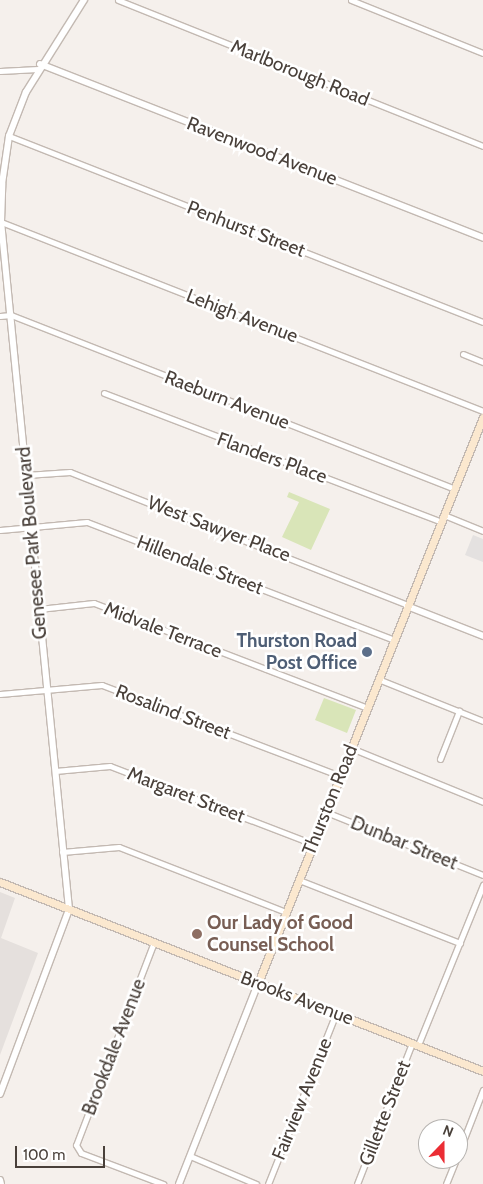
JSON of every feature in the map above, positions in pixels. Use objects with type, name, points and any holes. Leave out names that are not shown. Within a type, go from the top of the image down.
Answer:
[{"type":"main road","name":"Thurston Road","points":[[258,983],[482,421]]},
{"type":"main road","name":"Brooks Avenue","points":[[0,882],[415,1044],[482,1067]]},
{"type":"street","name":"Genesee Park Boulevard","points":[[0,1094],[69,909],[30,527],[2,222],[2,184],[9,136],[39,66],[84,0]]},
{"type":"street","name":"Marlborough Road","points":[[118,0],[483,146]]},
{"type":"street","points":[[351,0],[483,53]]},
{"type":"street","name":"Ravenwood Avenue","points":[[0,71],[39,66],[483,238]]},
{"type":"street","name":"Penhurst Street","points":[[9,136],[483,322]]},
{"type":"street","points":[[0,145],[8,144]]},
{"type":"street","name":"Lehigh Avenue","points":[[2,222],[483,411]]},
{"type":"street","name":"Raeburn Avenue","points":[[0,316],[11,315],[454,489]]},
{"type":"street","points":[[463,354],[483,362]]},
{"type":"street","name":"Flanders Place","points":[[104,393],[442,519],[483,531]]},
{"type":"street","name":"West Sawyer Place","points":[[26,474],[70,472],[408,606]]},
{"type":"street","name":"Hillendale Street","points":[[0,530],[87,522],[394,640]]},
{"type":"street","name":"Midvale Terrace","points":[[39,609],[94,603],[367,708]]},
{"type":"street","points":[[408,606],[483,636]]},
{"type":"street","points":[[378,679],[483,721]]},
{"type":"street","name":"Rosalind Street","points":[[0,694],[102,685],[340,776]]},
{"type":"street","points":[[440,759],[459,711]]},
{"type":"street","points":[[351,748],[483,802]]},
{"type":"street","name":"Margaret Street","points":[[55,771],[110,766],[313,844]]},
{"type":"street","name":"Dunbar Street","points":[[326,812],[483,874]]},
{"type":"street","points":[[62,852],[119,847],[286,912]]},
{"type":"street","points":[[299,880],[460,943]]},
{"type":"street","name":"Gillette Street","points":[[358,1184],[483,885]]},
{"type":"street","name":"Brookdale Avenue","points":[[154,942],[76,1145],[82,1153],[162,1184]]},
{"type":"street","name":"Thurston Road","points":[[179,1184],[258,983]]},
{"type":"street","name":"Fairview Avenue","points":[[268,1184],[336,1013]]},
{"type":"street","points":[[468,1128],[483,1090]]},
{"type":"street","points":[[190,1156],[256,1184]]},
{"type":"street","points":[[446,1184],[452,1169]]},
{"type":"street","points":[[0,1180],[1,1184]]},
{"type":"shaded area","points":[[473,535],[483,539],[483,562],[465,555]]},
{"type":"shaded area","points":[[0,892],[15,898],[1,938],[38,953],[0,1055]]},
{"type":"green space","points":[[289,492],[330,509],[311,550],[282,537],[299,502],[287,497]]},
{"type":"green space","points":[[324,698],[356,710],[347,733],[315,720]]},
{"type":"place","name":"Thurston Road Post Office","points":[[367,652]]},
{"type":"place","name":"Our Lady of Good Counsel School","points":[[197,934]]}]
